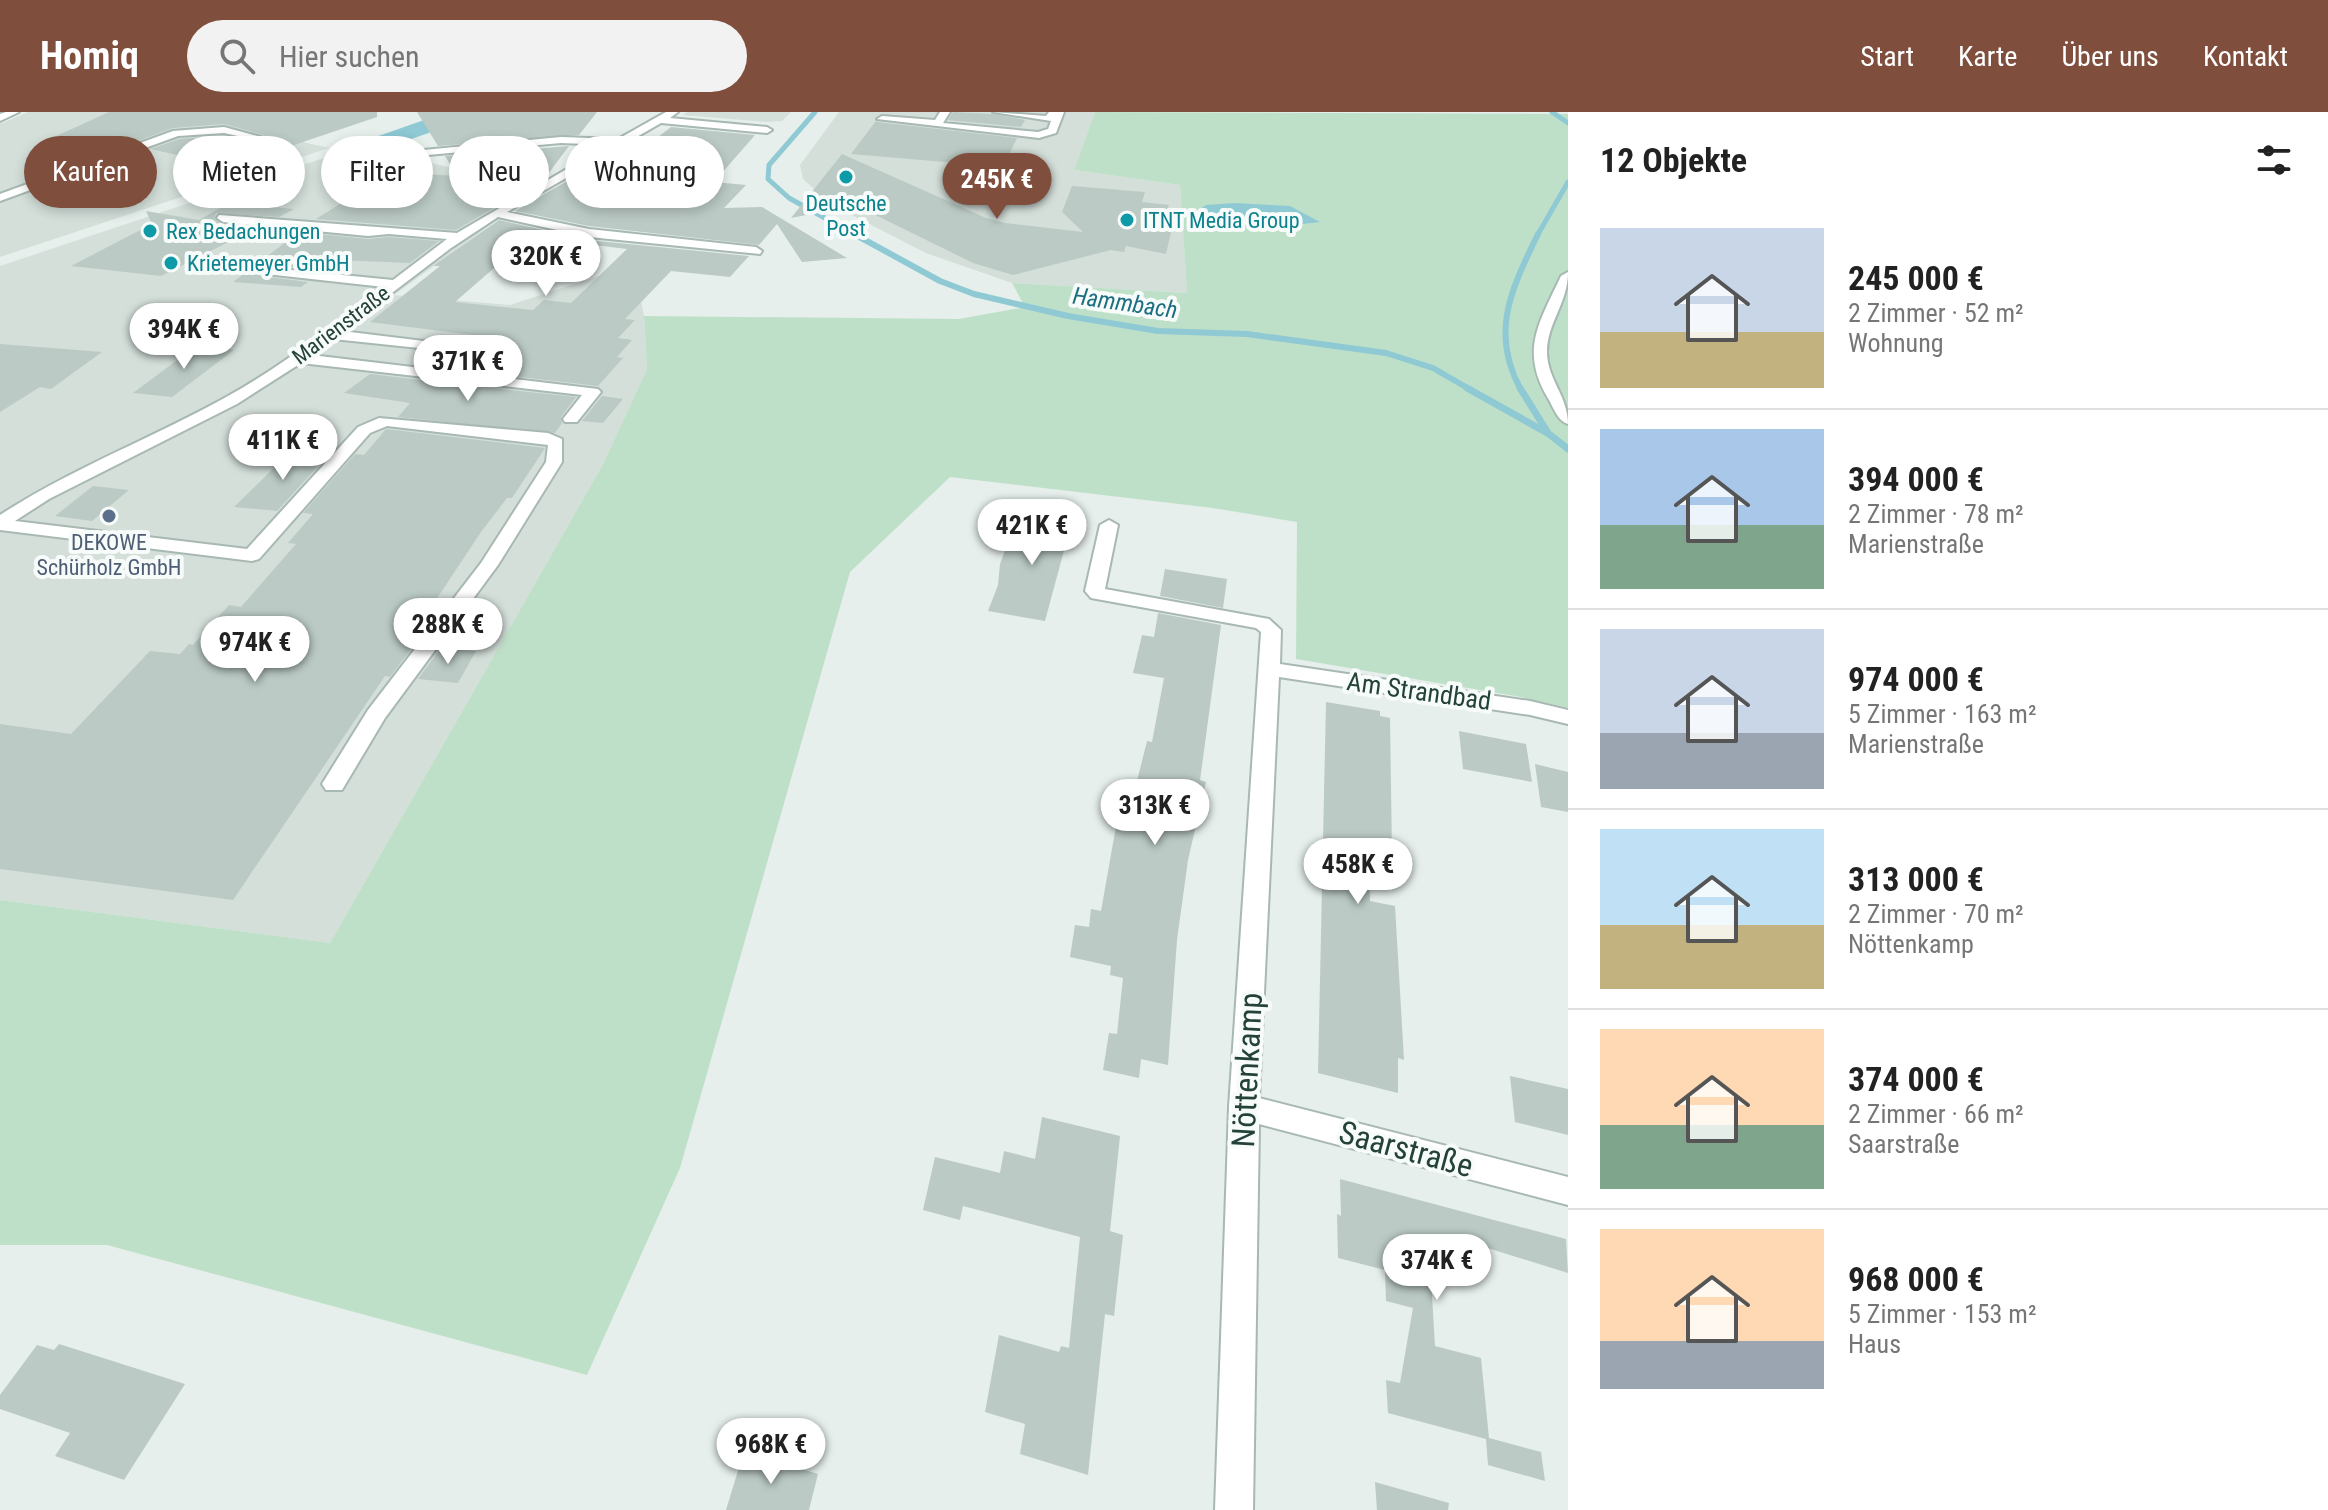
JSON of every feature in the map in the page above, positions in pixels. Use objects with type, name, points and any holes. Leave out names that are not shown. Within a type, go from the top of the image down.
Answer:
[{"type":"street","points":[[0,118],[14,112]]},
{"type":"street","name":"Marienstraße","points":[[629,136],[673,112]]},
{"type":"street","points":[[937,123],[945,112]]},
{"type":"street","points":[[955,112],[951,120],[957,122],[1052,129]]},
{"type":"street","points":[[998,112],[1048,119],[1056,112]]},
{"type":"street","points":[[882,119],[1039,135],[1047,134],[1052,129],[1056,112]]},
{"type":"street","points":[[658,120],[767,130]]},
{"type":"street","points":[[0,198],[177,133],[224,130],[251,136]]},
{"type":"street","points":[[495,133],[565,130],[604,136]]},
{"type":"street","points":[[433,152],[565,140]]},
{"type":"street","name":"Marienstraße","points":[[0,524],[43,495],[231,401],[298,358],[460,237],[565,173]]},
{"type":"street","points":[[496,213],[589,233],[756,251]]},
{"type":"street","points":[[223,218],[460,237]]},
{"type":"street","points":[[266,270],[396,284]]},
{"type":"street","points":[[1568,276],[1540,338],[1537,356],[1547,386],[1568,419]]},
{"type":"street","points":[[329,334],[481,352]]},
{"type":"street","points":[[298,358],[593,392],[571,419]]},
{"type":"street","points":[[0,524],[252,555],[364,430],[373,424],[385,421],[444,427],[548,438],[556,443],[554,462],[489,565],[376,715],[334,784]]},
{"type":"street","name":"Nöttenkamp","points":[[1109,525],[1095,591],[1098,594],[1262,623],[1271,630],[1244,1107],[1234,1510]]},
{"type":"street","name":"Am Strandbad","points":[[1270,669],[1530,708],[1568,717]]},
{"type":"street","name":"Saarstraße","points":[[1244,1107],[1568,1191]]},
{"type":"shaded area","points":[[28,112],[327,112],[288,136],[173,136],[173,200],[157,205],[157,136],[24,136],[24,208],[148,208],[0,257],[0,124]]},
{"type":"shaded area","points":[[688,112],[791,112],[782,121],[767,122],[682,115]]},
{"type":"shaded area","points":[[839,112],[1095,112],[1074,170],[1180,185],[1187,293],[1012,283],[926,253],[832,205],[803,179],[800,165]]},
{"type":"shaded area","points":[[305,143],[321,146],[321,151],[305,156]]},
{"type":"shaded area","points":[[321,159],[321,208],[433,208],[433,163],[449,167],[449,208],[514,208],[394,295],[510,305],[602,275],[636,276],[644,316],[647,369],[603,464],[330,943],[0,900],[0,266],[174,208],[305,208],[305,164]]},
{"type":"green space","points":[[1095,112],[1568,114],[1568,708],[1521,697],[1296,659],[1297,522],[1213,508],[950,477],[850,572],[680,1168],[587,1375],[107,1245],[0,1245],[0,900],[330,943],[603,464],[647,369],[644,316],[959,319],[1025,307],[1012,283],[1187,293],[1180,185],[1074,170]]},
{"type":"water","points":[[447,112],[457,123],[420,136],[378,136]]},
{"type":"water","points":[[1206,205],[1290,206],[1320,222],[1217,227],[1202,225],[1193,214]]},
{"type":"building","points":[[109,112],[377,112],[377,117],[305,141],[305,136],[263,136],[224,124],[173,128],[151,136],[56,136]]},
{"type":"building","points":[[417,112],[597,112],[579,135],[449,136],[449,145],[438,146]]},
{"type":"building","points":[[953,112],[1025,120],[1021,127],[948,120]]},
{"type":"building","points":[[876,121],[1017,138],[1003,167],[851,154]]},
{"type":"building","points":[[671,127],[755,135],[724,171],[724,136],[659,136]]},
{"type":"building","points":[[173,141],[173,154],[157,150],[157,147]]},
{"type":"building","points":[[565,146],[565,151],[549,173],[549,148]]},
{"type":"building","points":[[842,154],[986,218],[1005,223],[1083,232],[1062,212],[1072,186],[1145,192],[1142,202],[1169,205],[1159,226],[1172,228],[1166,254],[1126,246],[1124,252],[1111,250],[1013,275],[973,263],[845,200],[831,210],[791,218]]},
{"type":"building","points":[[433,175],[449,176],[449,208],[494,208],[456,230],[316,219],[334,208],[433,208]]},
{"type":"building","points":[[565,182],[565,208],[762,207],[847,258],[802,262],[777,224],[759,245],[589,226],[515,211],[520,208],[549,208],[549,191]]},
{"type":"building","points":[[724,183],[746,185],[724,208]]},
{"type":"building","points":[[220,208],[294,209],[279,217],[216,213],[214,219],[221,224],[256,228],[161,276],[71,266],[152,224],[146,211],[199,220]]},
{"type":"building","points":[[499,220],[588,240],[749,256],[730,277],[671,271],[625,319],[635,320],[618,338],[632,340],[617,357],[623,358],[598,386],[470,371],[504,339],[370,322],[440,266],[433,266]],"holes":[[[544,239],[627,249],[571,303],[544,300],[533,310],[455,302],[509,255],[526,256],[533,245]]]},
{"type":"building","points":[[299,232],[368,239],[389,237],[439,241],[410,263],[336,260],[323,270],[259,265],[260,276],[308,282],[301,287],[233,282]]},
{"type":"building","points":[[0,344],[102,352],[51,389],[40,387],[0,412]]},
{"type":"building","points":[[199,344],[234,350],[172,397],[133,393]]},
{"type":"building","points":[[370,374],[576,397],[561,417],[562,423],[555,433],[398,417],[410,403],[344,393]]},
{"type":"building","points":[[602,396],[623,399],[603,423],[582,421]]},
{"type":"building","points":[[386,429],[545,448],[512,498],[507,498],[481,532],[406,645],[414,645],[390,677],[385,676],[233,900],[0,869],[0,724],[71,734],[150,651],[180,654],[189,644],[193,645],[229,605],[241,607],[296,544],[288,543],[313,514],[303,513],[355,454],[364,455]]},
{"type":"building","points":[[301,450],[331,452],[277,511],[234,507],[275,467],[283,468]]},
{"type":"building","points":[[93,486],[129,490],[92,521],[55,516]]},
{"type":"building","points":[[1028,511],[1073,517],[1045,621],[988,611],[1010,537],[1019,539]]},
{"type":"building","points":[[1165,569],[1227,579],[1223,608],[1160,596]]},
{"type":"building","points":[[1158,613],[1221,625],[1200,780],[1206,782],[1188,860],[1177,940],[1168,1065],[1141,1059],[1139,1078],[1103,1070],[1109,1033],[1117,1034],[1123,978],[1110,975],[1111,966],[1070,957],[1075,925],[1089,927],[1091,909],[1101,911],[1118,815],[1128,817],[1147,741],[1152,742],[1164,678],[1133,673],[1142,635],[1154,637]]},
{"type":"building","points":[[441,648],[476,651],[458,683],[418,679]]},
{"type":"building","points":[[1326,702],[1380,711],[1380,716],[1390,718],[1392,854],[1368,849],[1370,901],[1395,906],[1404,1060],[1398,1058],[1398,1093],[1318,1073]]},
{"type":"building","points":[[1459,731],[1526,744],[1532,782],[1463,769]]},
{"type":"building","points":[[1535,764],[1568,772],[1568,812],[1541,807]]},
{"type":"building","points":[[1510,1076],[1568,1089],[1568,1135],[1515,1122]]},
{"type":"building","points":[[1042,1117],[1120,1136],[1110,1231],[1123,1235],[1114,1316],[1105,1314],[1088,1475],[1020,1454],[1025,1424],[985,1412],[999,1335],[1059,1352],[1061,1346],[1069,1348],[1080,1237],[963,1206],[960,1220],[923,1210],[935,1157],[1000,1173],[1004,1151],[1035,1159]]},
{"type":"building","points":[[1340,1179],[1566,1239],[1568,1273],[1478,1245],[1480,1264],[1460,1259],[1461,1270],[1430,1262],[1435,1346],[1481,1358],[1489,1438],[1541,1452],[1545,1481],[1488,1465],[1486,1439],[1388,1413],[1386,1380],[1400,1383],[1413,1308],[1386,1301],[1385,1270],[1338,1258]]},
{"type":"building","points":[[59,1344],[185,1384],[124,1480],[55,1456],[70,1433],[0,1409],[0,1395],[37,1345],[54,1350]]},
{"type":"building","points":[[744,1451],[818,1474],[809,1510],[726,1510]]},
{"type":"building","points":[[1375,1482],[1449,1503],[1448,1510],[1377,1510]]},
{"type":"waterway","name":"Hammbach","points":[[815,112],[769,165],[768,179],[789,198],[857,236]]},
{"type":"waterway","points":[[1552,112],[1568,123]]},
{"type":"waterway","points":[[1537,235],[1568,182]]},
{"type":"waterway","name":"Hammbach","points":[[854,234],[940,281],[974,294],[1068,316],[1158,331],[1247,334],[1386,353],[1433,368],[1471,390]]},
{"type":"waterway","points":[[1520,388],[1511,369],[1505,329],[1513,292],[1537,235]]},
{"type":"waterway","name":"Hammbach","points":[[1467,388],[1549,434],[1568,449]]},
{"type":"waterway","points":[[1520,388],[1548,433]]},
{"type":"place","name":"Deutsche Post","points":[[846,177]]},
{"type":"place","name":"ITNT Media Group","points":[[1127,220]]},
{"type":"place","name":"Rex Bedachungen","points":[[150,231]]},
{"type":"place","name":"Krietemeyer GmbH","points":[[171,263]]},
{"type":"place","name":"DEKOWE Schürholz GmbH","points":[[109,516]]}]
